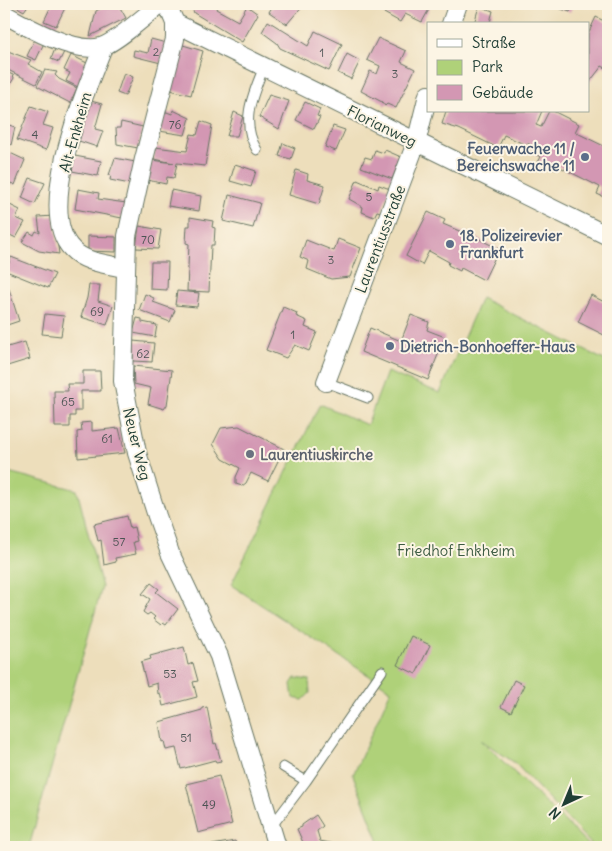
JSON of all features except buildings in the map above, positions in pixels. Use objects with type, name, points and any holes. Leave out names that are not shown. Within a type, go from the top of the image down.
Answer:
[{"type":"street","points":[[8,23],[74,45],[90,48],[103,47],[160,4]]},
{"type":"street","points":[[167,4],[175,23]]},
{"type":"street","points":[[452,22],[458,4]]},
{"type":"street","name":"Florianweg","points":[[175,23],[608,236]]},
{"type":"street","name":"Neuer Weg","points":[[175,23],[176,40],[144,159],[127,236],[124,381],[137,453],[170,553],[219,656],[277,847]]},
{"type":"street","name":"Alt-Enkheim","points":[[103,47],[81,102],[63,164],[59,199],[60,218],[64,238],[77,253],[90,260],[125,268]]},
{"type":"street","name":"Laurentiusstraße","points":[[326,382],[416,143],[427,98]]},
{"type":"lane","points":[[257,150],[247,126],[251,106],[264,67]]},
{"type":"lane","points":[[326,382],[368,398]]},
{"type":"lane","points":[[270,827],[306,781],[382,671]]},
{"type":"lane","points":[[283,767],[306,781]]},
{"type":"green space","name":"Friedhof Enkheim","points":[[481,298],[608,362],[608,847],[594,847],[515,763],[481,740],[591,847],[381,847],[353,775],[391,690],[231,585],[320,404],[367,425],[387,372],[440,393]]},
{"type":"green space","points":[[4,471],[77,490],[102,587],[29,847],[4,847]]},
{"type":"green space","points":[[295,678],[309,680],[310,693],[303,700],[293,698],[291,684]]},
{"type":"place","name":"Feuerwache 11 / Bereichswache 11","points":[[585,157]]},
{"type":"place","name":"18. Polizeirevier Frankfurt","points":[[450,244]]},
{"type":"place","name":"Dietrich-Bonhoeffer-Haus","points":[[390,346]]},
{"type":"place","name":"Laurentiuskirche","points":[[250,454]]}]
